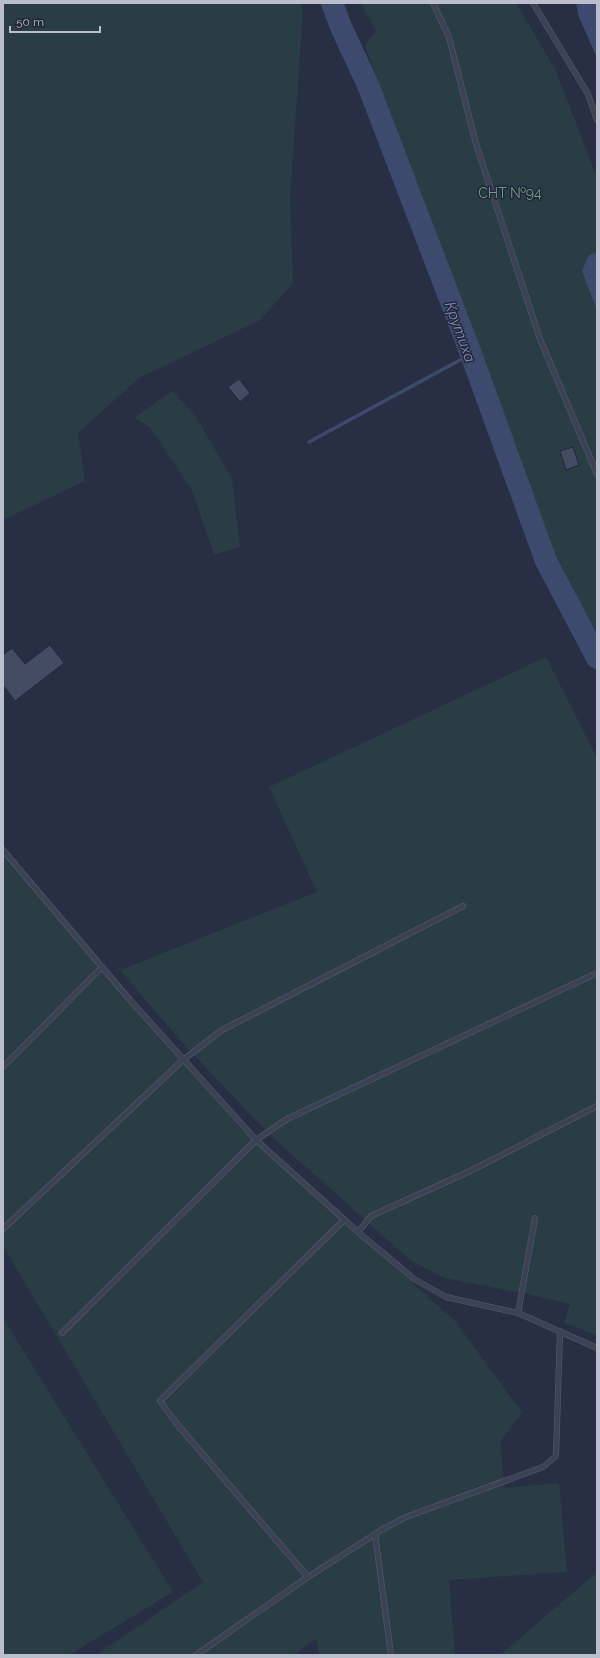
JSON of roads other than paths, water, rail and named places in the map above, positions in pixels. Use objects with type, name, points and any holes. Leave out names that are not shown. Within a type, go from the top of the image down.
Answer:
[{"type":"lane","points":[[433,3],[449,37],[476,144],[540,340],[597,474]]},
{"type":"lane","points":[[533,3],[588,94],[597,120]]},
{"type":"lane","points":[[3,850],[183,1060],[256,1140],[344,1220],[414,1279],[446,1297],[518,1313],[597,1348]]},
{"type":"lane","points":[[3,1229],[183,1060],[222,1030],[463,906]]},
{"type":"lane","points":[[3,1067],[102,967]]},
{"type":"lane","points":[[62,1332],[256,1140],[287,1119],[597,972]]},
{"type":"lane","points":[[358,1232],[371,1216],[468,1172],[597,1106]]},
{"type":"lane","points":[[518,1313],[535,1218]]},
{"type":"lane","points":[[308,1577],[177,1424],[160,1401],[344,1220]]},
{"type":"lane","points":[[196,1655],[308,1577],[375,1534],[406,1517],[542,1467],[556,1456],[560,1331]]},
{"type":"lane","points":[[375,1534],[390,1655]]},
{"type":"water","points":[[576,3],[597,3],[597,58],[579,17]]},
{"type":"water","points":[[597,253],[597,311],[582,271],[589,255]]},
{"type":"waterway","name":"Крутиха","points":[[332,3],[341,27],[368,85],[471,354],[546,561],[597,658]]},
{"type":"waterway","points":[[309,442],[471,354]]},
{"type":"park label","name":"СНТ №94","points":[[510,193]]}]
